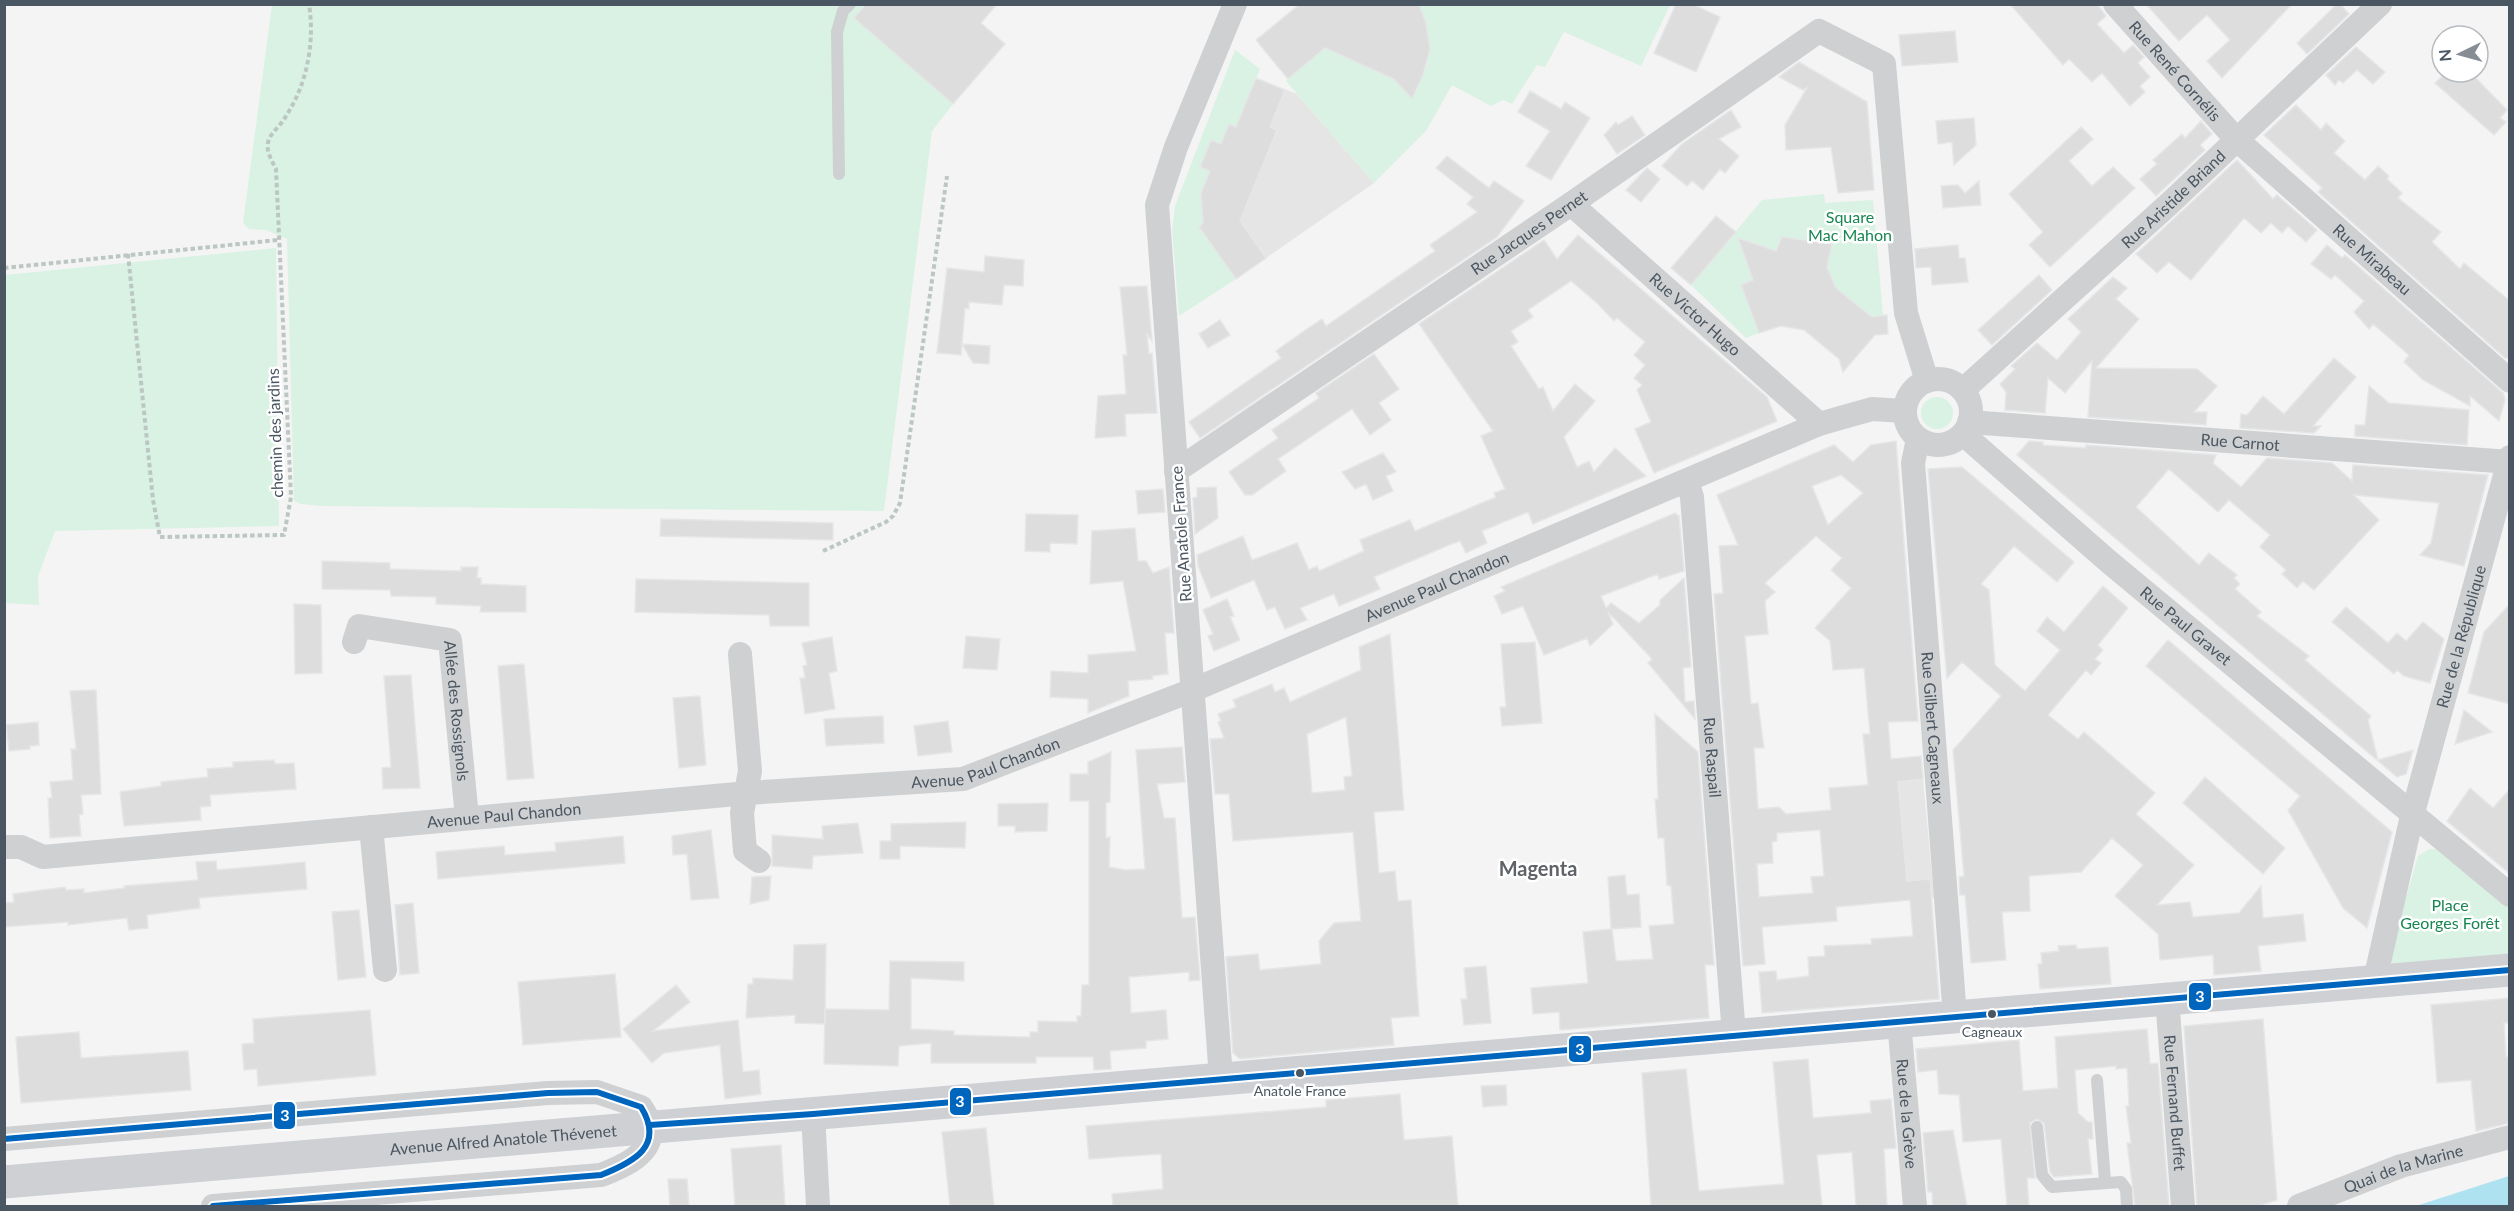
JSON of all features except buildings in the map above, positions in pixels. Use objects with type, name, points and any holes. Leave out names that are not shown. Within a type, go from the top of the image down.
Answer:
[{"type":"main road","name":"Avenue Alfred Anatole Thévenet","points":[[4,1182],[650,1125],[813,1114],[2510,970]]},
{"type":"street","name":"Rue Anatole France","points":[[1221,1078],[1157,206],[1176,147],[1235,4]]},
{"type":"street","name":"Rue René Cornélis","points":[[2115,4],[2236,139]]},
{"type":"street","name":"Rue Aristide Briand","points":[[1963,390],[2169,204],[2380,4]]},
{"type":"street","name":"Rue Jacques Pernet","points":[[1176,471],[1571,204],[1819,31],[1884,64],[1906,313],[1927,381]]},
{"type":"street","name":"Rue Mirabeau","points":[[2236,139],[2510,381]]},
{"type":"street","name":"Rue Victor Hugo","points":[[1571,204],[1819,424]]},
{"type":"street","points":[[1947,380],[1963,390],[1970,405],[1966,428],[1946,444],[1927,444],[1918,439],[1906,422],[1904,411],[1911,392],[1927,381],[1947,380]]},
{"type":"street","name":"Avenue Paul Chandon","points":[[4,847],[21,847],[43,857],[748,793],[963,779],[1193,690],[1819,424],[1872,408],[1904,411]]},
{"type":"street","name":"Rue Carnot","points":[[1966,428],[2509,460]]},
{"type":"street","name":"Rue Paul Gravet","points":[[1966,428],[2108,561],[2412,816],[2510,895]]},
{"type":"street","name":"Rue Gilbert Cagneaux","points":[[1918,439],[1913,462],[1955,1017]]},
{"type":"street","name":"Rue de la République","points":[[2374,980],[2412,816],[2509,460]]},
{"type":"street","name":"Rue Raspail","points":[[1687,481],[1692,497],[1734,1035]]},
{"type":"street","name":"Allée des Rossignols","points":[[354,642],[359,626],[450,640],[467,818]]},
{"type":"street","points":[[740,654],[750,771],[748,793],[742,813],[745,851],[759,861]]},
{"type":"street","points":[[371,827],[386,970]]},
{"type":"street","name":"Rue Fernand Buffet","points":[[2167,998],[2183,1206]]},
{"type":"street","name":"Rue de la Grève","points":[[1899,1022],[1915,1206]]},
{"type":"street","points":[[4,1139],[548,1093],[597,1092],[641,1107],[650,1125],[646,1147],[630,1164],[601,1175],[413,1198],[213,1206]]},
{"type":"street","points":[[813,1114],[818,1206]]},
{"type":"street","name":"Quai de la Marine","points":[[2299,1206],[2401,1166],[2510,1137]]},
{"type":"lane","points":[[839,174],[837,32],[843,11],[850,4]]},
{"type":"lane","points":[[2097,1080],[2105,1182]]},
{"type":"lane","points":[[2037,1127],[2042,1175],[2052,1187],[2121,1182],[2126,1189],[2127,1206]]},
{"type":"path","points":[[4,268],[278,240],[276,169],[268,152],[269,138],[287,115],[305,77],[311,29],[309,4]]},
{"type":"path","points":[[823,550],[886,522],[893,516],[900,503],[947,176]]},
{"type":"path","name":"chemin des jardins","points":[[128,254],[153,500],[160,537],[284,535],[291,497],[278,240]]},
{"type":"shaded area","points":[[1256,78],[1297,94],[1374,183],[1236,279],[1199,227],[1203,223],[1201,193],[1209,171],[1200,167],[1229,124],[1236,127]]},
{"type":"shaded area","points":[[1923,779],[1934,898],[1840,906],[1829,788]]},
{"type":"green space","points":[[272,5],[997,5],[981,23],[953,104],[932,131],[884,511],[324,506],[301,504],[294,501],[287,239],[266,230],[249,229],[243,223]]},
{"type":"green space","points":[[1418,5],[1670,5],[1641,66],[1564,32],[1545,67],[1537,65],[1512,104],[1503,100],[1491,106],[1452,85],[1426,131],[1374,183],[1286,81],[1325,48],[1394,79],[1411,97],[1423,74],[1428,52],[1426,29]]},
{"type":"green space","points":[[1235,50],[1260,69],[1236,127],[1229,125],[1221,144],[1211,141],[1200,167],[1210,171],[1201,193],[1203,223],[1199,227],[1236,279],[1179,316],[1172,230],[1175,206]]},
{"type":"green space","name":"Square Mac Mahon","points":[[1824,194],[1825,203],[1873,200],[1883,315],[1872,317],[1836,288],[1827,267],[1832,244],[1782,237],[1776,251],[1764,247],[1748,266],[1753,280],[1741,285],[1759,333],[1746,338],[1691,285],[1762,200]]},
{"type":"green space","points":[[276,248],[279,526],[55,531],[38,576],[39,605],[5,603],[5,275]]},
{"type":"green space","points":[[1937,397],[1949,401],[1953,413],[1949,425],[1937,429],[1925,425],[1921,413],[1925,401]]},
{"type":"green space","name":"Place Georges Forêt","points":[[2429,849],[2446,850],[2509,902],[2509,955],[2397,966],[2388,960],[2418,856]]},
{"type":"water","points":[[2509,1176],[2509,1206],[2416,1206]]},
{"type":"transit line","name":"3","points":[[650,1125],[813,1114],[2510,970]]},
{"type":"transit line","name":"3","points":[[4,1139],[548,1093],[597,1092],[641,1107],[648,1121],[650,1132],[648,1142],[642,1151],[625,1164],[601,1175],[213,1206]]},
{"type":"place","name":"Cagneaux","points":[[1992,1014]]},
{"type":"place","name":"Anatole France","points":[[1300,1073]]},
{"type":"district","name":"Magenta","points":[[1538,869]]}]
